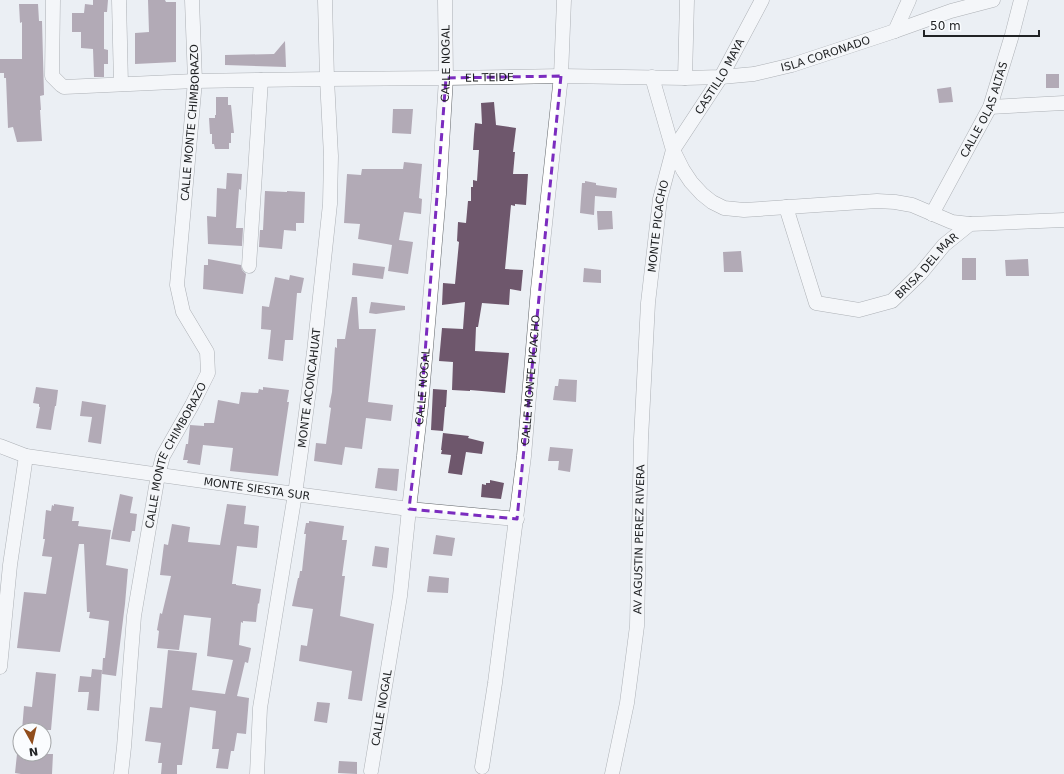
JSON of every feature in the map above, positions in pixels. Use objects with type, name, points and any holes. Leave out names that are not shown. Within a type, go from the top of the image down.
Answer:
[{"type":"street","name":"EL TEIDE","points":[[53,0],[52,76],[64,87],[195,81],[561,76],[652,77]]},
{"type":"street","points":[[119,0],[121,84]]},
{"type":"street","name":"CALLE MONTE CHIMBORAZO","points":[[121,774],[134,616],[158,475],[163,456],[208,373],[207,352],[183,312],[177,285],[195,81],[192,0]]},
{"type":"street","name":"MONTE ACONCAHUAT","points":[[257,774],[260,708],[295,494],[315,345],[330,204],[331,156],[325,0]]},
{"type":"street","name":"CALLE NOGAL","points":[[371,770],[400,596],[408,509],[422,398],[439,194],[446,78],[445,0]]},
{"type":"street","name":"CALLE MONTE PICACHO","points":[[482,767],[495,684],[524,456],[538,289],[561,76],[564,0]]},
{"type":"street","points":[[685,78],[687,0]]},
{"type":"street","name":"CASTILLO MAYA","points":[[673,150],[721,77],[762,0]]},
{"type":"street","points":[[896,31],[909,0]]},
{"type":"street","name":"ISLA CORONADO","points":[[652,77],[721,77],[754,74],[792,65],[896,31],[954,6],[993,0]]},
{"type":"street","name":"CALLE OLAS ALTAS","points":[[932,214],[990,107],[1021,0]]},
{"type":"street","name":"BRISA DEL MAR","points":[[652,77],[673,150],[683,170],[702,194],[712,202],[724,208],[744,210],[883,201],[912,205],[952,222],[970,224],[1064,220]]},
{"type":"street","points":[[249,266],[261,80]]},
{"type":"street","points":[[990,107],[1064,103]]},
{"type":"street","name":"MONTE PICACHO","points":[[648,303],[660,199],[673,150]]},
{"type":"street","name":"BRISA DEL MAR","points":[[786,207],[816,303],[859,310],[892,301],[921,273],[944,245],[970,224]]},
{"type":"street","name":"AV AGUSTIN PEREZ RIVERA","points":[[612,774],[627,703],[637,626],[641,439],[648,303]]},
{"type":"street","name":"MONTE SIESTA SUR","points":[[0,446],[26,456],[158,475],[408,509],[516,519]]},
{"type":"street","points":[[0,667],[10,565],[26,456]]},
{"type":"highlighted area","points":[[561,76],[517,519],[409,509],[421,406],[446,78]]},
{"type":"building","points":[[93,0],[108,0],[107,12],[104,12],[104,49],[108,50],[108,64],[104,64],[104,77],[94,77],[93,49],[81,48],[81,32],[72,32],[72,13],[84,13],[85,4],[93,5]]},
{"type":"building","points":[[148,0],[165,0],[166,2],[176,2],[176,62],[135,64],[135,33],[149,32]]},
{"type":"building","points":[[19,4],[38,4],[39,21],[42,21],[44,95],[40,96],[40,110],[42,141],[17,142],[13,127],[8,128],[6,78],[4,78],[4,73],[0,73],[0,59],[22,59],[22,22],[20,23]]},
{"type":"building","points":[[285,41],[286,67],[225,65],[225,55],[274,54]]},
{"type":"building","points":[[1046,74],[1059,74],[1059,88],[1046,88]]},
{"type":"building","points":[[951,87],[953,102],[939,103],[937,89]]},
{"type":"building","points":[[216,97],[228,97],[228,105],[231,105],[234,133],[231,133],[231,143],[229,143],[229,149],[215,149],[214,144],[212,144],[209,118],[215,118],[216,115]]},
{"type":"building","points":[[494,102],[496,125],[516,128],[513,152],[515,152],[513,174],[528,174],[526,205],[511,205],[505,269],[523,270],[521,291],[510,289],[509,305],[482,303],[478,327],[476,327],[475,351],[509,353],[505,393],[452,390],[453,362],[439,361],[442,328],[463,329],[465,302],[442,305],[443,283],[455,284],[459,242],[457,241],[458,222],[466,223],[468,201],[471,201],[471,187],[473,187],[473,180],[477,181],[479,150],[473,150],[475,123],[482,124],[481,103]]},
{"type":"building","points":[[393,109],[413,109],[411,134],[392,133]]},
{"type":"building","points":[[404,162],[422,164],[419,198],[422,199],[421,214],[404,212],[399,240],[413,242],[408,274],[388,271],[392,245],[358,239],[360,224],[344,223],[347,174],[361,175],[362,169],[403,169]]},
{"type":"building","points":[[227,173],[242,174],[241,190],[239,189],[236,228],[243,228],[242,246],[208,244],[207,216],[216,217],[217,188],[226,189]]},
{"type":"building","points":[[585,181],[596,183],[596,185],[617,188],[616,198],[595,196],[594,215],[580,213],[582,183],[585,183]]},
{"type":"building","points":[[265,191],[305,192],[304,223],[296,223],[296,231],[284,230],[282,249],[259,247],[260,230],[263,230]]},
{"type":"building","points":[[597,211],[612,211],[613,229],[598,230]]},
{"type":"building","points":[[741,251],[743,272],[724,272],[723,252]]},
{"type":"building","points":[[962,258],[976,258],[976,280],[962,280]]},
{"type":"building","points":[[208,259],[241,265],[242,270],[246,274],[243,294],[203,289],[204,265],[208,265]]},
{"type":"building","points":[[1028,259],[1029,276],[1006,276],[1005,260]]},
{"type":"building","points":[[353,263],[385,267],[383,279],[352,275]]},
{"type":"building","points":[[584,268],[601,270],[601,283],[583,282]]},
{"type":"building","points":[[290,275],[304,278],[301,293],[297,293],[293,340],[285,340],[283,361],[268,359],[271,330],[261,329],[262,306],[269,307],[275,277],[289,280]]},
{"type":"building","points":[[352,297],[357,297],[359,329],[376,329],[368,402],[393,405],[391,421],[366,418],[362,449],[345,447],[342,465],[314,461],[316,443],[326,444],[331,408],[329,407],[332,392],[335,347],[337,348],[337,339],[345,339]]},
{"type":"building","points":[[371,302],[405,306],[405,310],[376,314],[369,313]]},
{"type":"building","points":[[559,379],[577,380],[576,402],[553,400],[555,386],[558,386]]},
{"type":"building","points":[[36,387],[58,390],[51,430],[36,428],[40,407],[39,404],[33,403]]},
{"type":"building","points":[[263,387],[289,390],[287,402],[289,402],[278,476],[230,471],[233,448],[203,445],[200,465],[187,463],[188,460],[183,460],[186,444],[188,444],[190,425],[204,426],[204,423],[214,423],[218,400],[239,404],[241,392],[258,393],[259,389],[263,390]]},
{"type":"building","points":[[433,389],[447,390],[443,431],[431,430]]},
{"type":"building","points":[[82,401],[106,405],[101,444],[88,442],[92,417],[80,416]]},
{"type":"building","points":[[443,433],[469,436],[468,438],[484,442],[482,454],[466,452],[462,475],[448,473],[451,455],[441,454]]},
{"type":"building","points":[[550,447],[573,449],[570,472],[558,470],[559,461],[548,461]]},
{"type":"building","points":[[378,468],[399,469],[397,491],[375,488]]},
{"type":"building","points":[[490,480],[504,483],[501,499],[481,497],[482,484],[486,485],[486,483],[490,483]]},
{"type":"building","points":[[120,494],[133,497],[130,513],[137,514],[135,531],[132,531],[130,542],[111,539]]},
{"type":"building","points":[[54,504],[74,507],[72,521],[79,521],[78,526],[111,530],[106,565],[128,569],[116,676],[102,674],[109,621],[89,618],[90,612],[87,612],[84,544],[79,544],[60,652],[17,648],[24,592],[46,594],[52,557],[42,556],[45,539],[43,539],[46,510],[51,511],[52,505],[54,506]]},
{"type":"building","points":[[227,504],[246,506],[244,524],[259,526],[257,548],[237,546],[232,584],[261,589],[256,622],[241,622],[239,645],[251,648],[248,663],[245,662],[237,696],[249,698],[246,734],[237,733],[234,751],[231,751],[228,769],[216,768],[219,749],[212,749],[216,711],[190,707],[182,765],[177,765],[177,774],[161,774],[162,763],[158,763],[161,743],[145,741],[150,707],[162,708],[168,650],[197,653],[192,690],[225,694],[233,660],[207,656],[211,618],[184,615],[179,650],[157,648],[159,631],[157,630],[160,613],[162,614],[171,576],[160,575],[164,544],[168,545],[172,524],[190,527],[188,542],[220,545]]},
{"type":"building","points":[[309,521],[344,526],[342,540],[347,540],[342,576],[345,576],[340,616],[374,624],[362,701],[348,699],[352,671],[299,661],[301,645],[307,646],[313,609],[292,606],[300,571],[302,571],[306,534],[304,534],[306,523],[309,523]]},
{"type":"building","points":[[436,535],[455,538],[452,556],[433,554]]},
{"type":"building","points":[[375,546],[389,548],[387,568],[372,566]]},
{"type":"building","points":[[429,576],[449,578],[448,593],[427,592]]},
{"type":"building","points":[[92,669],[102,670],[99,711],[87,710],[89,692],[78,692],[80,676],[91,677]]},
{"type":"building","points":[[36,672],[56,674],[52,722],[23,722],[24,706],[32,707]]},
{"type":"building","points":[[317,702],[330,703],[327,723],[314,721]]},
{"type":"building","points":[[53,754],[52,774],[15,773],[16,762],[52,762]]},
{"type":"building","points":[[339,761],[357,762],[357,774],[338,773]]}]
